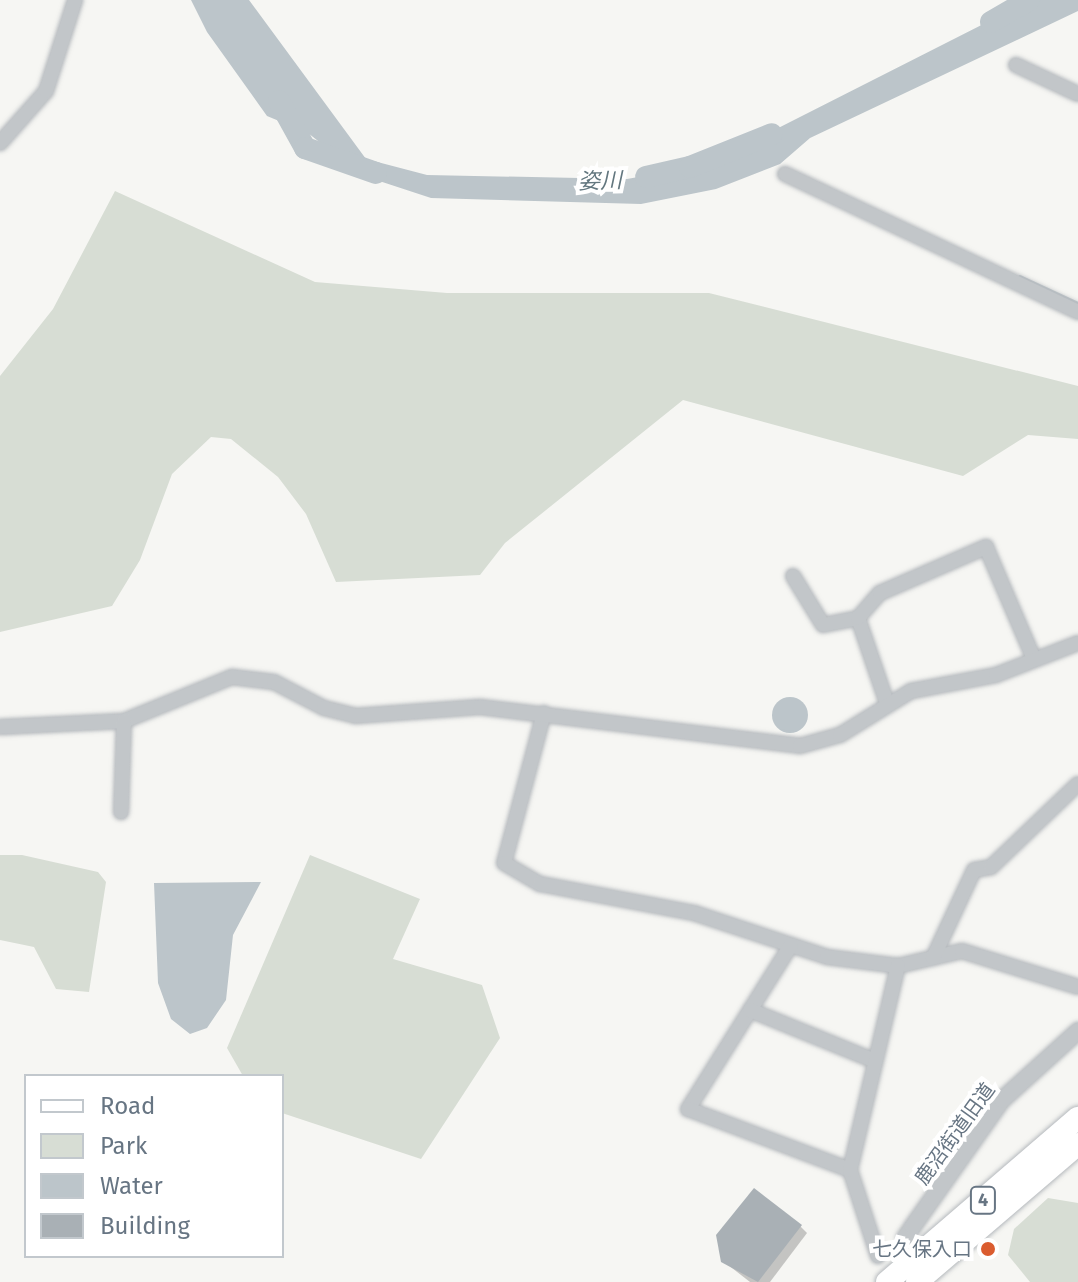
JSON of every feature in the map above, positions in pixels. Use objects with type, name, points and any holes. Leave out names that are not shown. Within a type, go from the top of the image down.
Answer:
[{"type":"main road","name":"4","points":[[910,1277],[1078,1118]]},
{"type":"main road","name":"4","points":[[887,1282],[910,1277],[1078,1144]]},
{"type":"street","points":[[0,143],[46,91],[75,0]]},
{"type":"street","points":[[1016,65],[1078,94]]},
{"type":"street","points":[[785,174],[1078,312]]},
{"type":"street","points":[[793,576],[823,625],[858,618],[880,593],[986,547],[1034,659]]},
{"type":"street","points":[[858,618],[887,703]]},
{"type":"street","points":[[0,727],[124,721],[232,677],[274,682],[324,708],[355,716],[480,707],[800,746],[840,735],[887,703],[911,691],[996,675],[1078,643]]},
{"type":"street","points":[[544,713],[504,863],[540,884],[694,913],[827,957],[898,966],[962,951],[1078,987]]},
{"type":"street","points":[[121,812],[124,721]]},
{"type":"street","points":[[933,958],[974,870],[991,867],[1078,784]]},
{"type":"street","points":[[791,945],[688,1109],[850,1170]]},
{"type":"street","points":[[878,1256],[850,1170],[898,966]]},
{"type":"street","points":[[750,1010],[875,1061]]},
{"type":"street","name":"鹿沼街道旧道","points":[[910,1277],[905,1238],[913,1226],[1002,1100],[1078,1031]]},
{"type":"green space","points":[[115,191],[315,282],[447,293],[709,293],[1078,386],[1078,439],[1028,435],[963,476],[683,400],[505,543],[480,575],[336,582],[306,514],[278,477],[231,439],[211,437],[172,474],[140,560],[112,606],[0,632],[0,376],[53,309]]},
{"type":"green space","points":[[0,855],[22,855],[98,872],[106,882],[89,992],[56,989],[34,947],[0,940]]},
{"type":"green space","points":[[310,855],[420,899],[393,959],[482,985],[500,1038],[421,1159],[284,1114],[284,1074],[242,1074],[227,1048]]},
{"type":"green space","points":[[1048,1198],[1078,1203],[1078,1282],[1030,1282],[1008,1255],[1014,1229]]},
{"type":"water","points":[[191,0],[249,0],[366,159],[427,175],[627,179],[705,165],[1031,0],[1078,0],[1078,11],[810,138],[780,164],[716,189],[641,204],[431,198],[361,175],[308,133],[267,116],[207,32]]},
{"type":"water","points":[[790,697],[803,702],[808,715],[803,728],[790,733],[777,728],[772,715],[777,702]]},
{"type":"water","points":[[261,882],[233,935],[226,1000],[207,1028],[190,1034],[171,1019],[158,983],[154,883]]},
{"type":"building","points":[[754,1188],[802,1225],[758,1282],[721,1262],[716,1235]]},
{"type":"waterway","name":"姿川","points":[[991,22],[1029,0]]},
{"type":"waterway","name":"姿川","points":[[279,101],[305,148],[376,173]]},
{"type":"waterway","name":"姿川","points":[[646,177],[690,167],[772,134]]},
{"type":"waterway","points":[[1020,277],[1078,304]]},
{"type":"place","name":"七久保入口","points":[[988,1249]]}]
